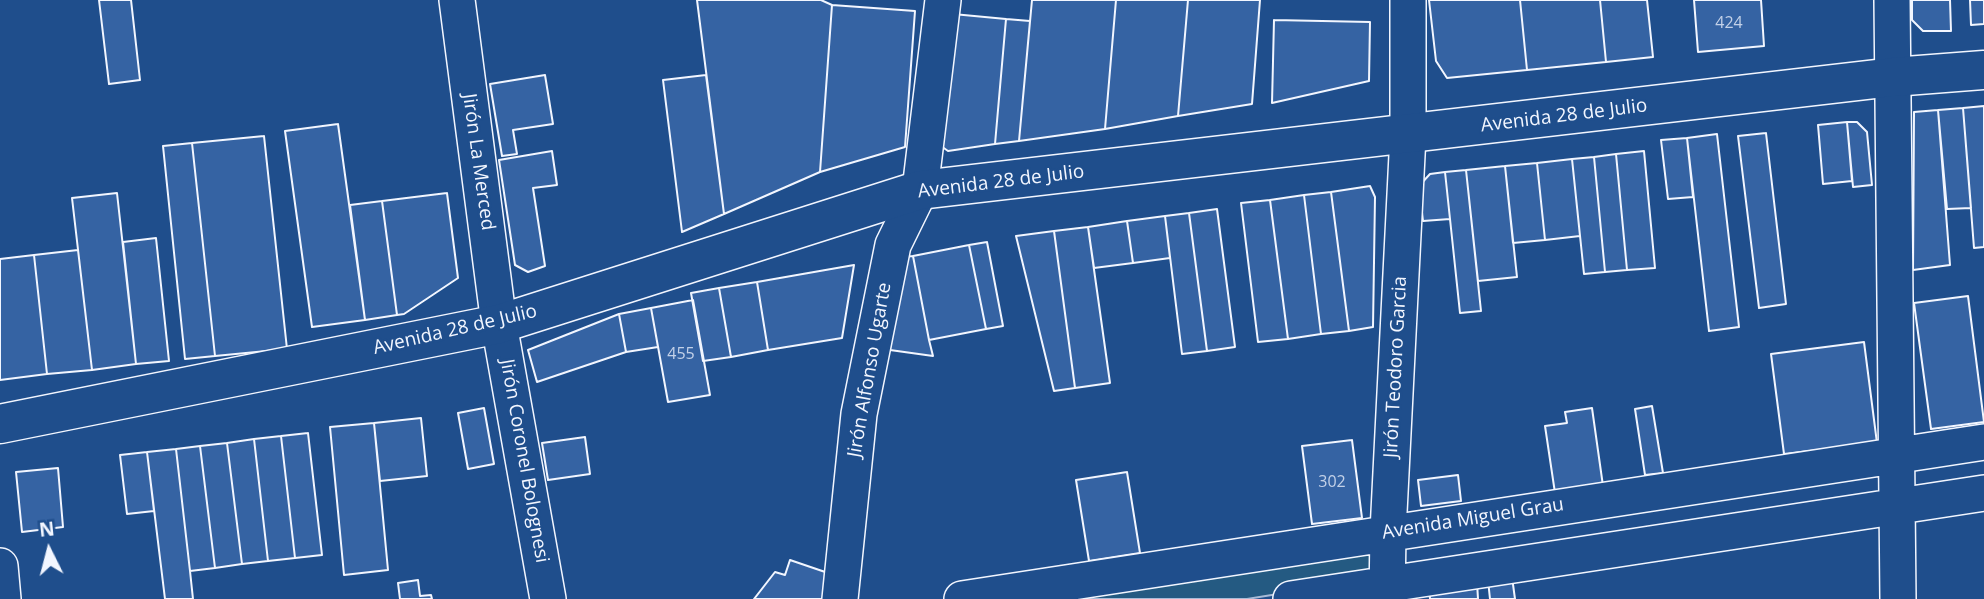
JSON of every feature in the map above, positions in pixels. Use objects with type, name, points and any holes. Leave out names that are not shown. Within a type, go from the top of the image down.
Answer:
[{"type":"main road","name":"Avenida 28 de Julio","points":[[0,424],[499,324],[920,190],[1893,77],[1984,70]]},
{"type":"street","name":"Jirón La Merced","points":[[457,0],[499,324]]},
{"type":"street","name":"Jirón Alfonso Ugarte","points":[[840,599],[859,414],[893,245],[920,190],[943,0]]},
{"type":"street","name":"Jirón Teodoro Garcia","points":[[1387,592],[1408,135],[1408,0]]},
{"type":"street","points":[[1892,0],[1898,599]]},
{"type":"street","name":"Jirón Coronel Bolognesi","points":[[499,324],[548,599]]},
{"type":"street","name":"Avenida Miguel Grau","points":[[962,599],[1984,442]]},
{"type":"street","points":[[1291,599],[1387,592],[1984,493]]},
{"type":"street","points":[[0,566],[3,599]]},
{"type":"shaded area","points":[[1377,543],[1377,578],[1247,599],[1025,599]]},
{"type":"building","points":[[99,0],[131,0],[140,80],[109,84]]},
{"type":"building","points":[[697,0],[821,0],[832,5],[820,172],[724,214]]},
{"type":"building","points":[[1032,0],[1116,0],[1105,129],[1019,141]]},
{"type":"building","points":[[1116,0],[1188,0],[1178,116],[1105,129]]},
{"type":"building","points":[[1188,0],[1260,0],[1252,104],[1178,116]]},
{"type":"building","points":[[1429,0],[1520,0],[1527,70],[1447,78],[1436,61]]},
{"type":"building","points":[[1520,0],[1600,0],[1606,62],[1527,70]]},
{"type":"building","points":[[1600,0],[1647,0],[1653,57],[1606,62]]},
{"type":"building","points":[[1694,0],[1761,0],[1764,46],[1698,52]]},
{"type":"building","points":[[1912,0],[1950,0],[1951,31],[1923,31],[1912,20]]},
{"type":"building","points":[[1970,0],[1984,0],[1984,24],[1971,25]]},
{"type":"building","points":[[832,5],[915,11],[905,147],[820,172]]},
{"type":"building","points":[[953,14],[1006,19],[995,144],[948,151],[941,146]]},
{"type":"building","points":[[1006,19],[1030,21],[1019,141],[995,144]]},
{"type":"building","points":[[1274,20],[1370,22],[1369,81],[1272,103]]},
{"type":"building","points":[[545,75],[553,124],[513,130],[517,154],[502,156],[490,84]]},
{"type":"building","points":[[706,75],[724,214],[682,232],[663,80]]},
{"type":"building","points":[[1984,106],[1984,247],[1974,248],[1963,108]]},
{"type":"building","points":[[1963,108],[1971,208],[1947,209],[1938,110]]},
{"type":"building","points":[[1938,110],[1950,265],[1913,270],[1914,112]]},
{"type":"building","points":[[1847,122],[1857,122],[1867,132],[1872,185],[1853,187]]},
{"type":"building","points":[[1847,122],[1852,181],[1823,184],[1818,125]]},
{"type":"building","points":[[338,124],[365,320],[312,327],[285,131]]},
{"type":"building","points":[[1766,133],[1786,304],[1759,308],[1738,136]]},
{"type":"building","points":[[1717,134],[1739,327],[1709,331],[1687,138]]},
{"type":"building","points":[[264,136],[287,349],[215,356],[192,143]]},
{"type":"building","points":[[1687,138],[1693,197],[1668,199],[1661,140]]},
{"type":"building","points":[[192,143],[215,356],[185,359],[163,146]]},
{"type":"building","points":[[552,151],[557,185],[533,188],[545,266],[528,272],[515,265],[499,160]]},
{"type":"building","points":[[1644,151],[1655,268],[1627,270],[1616,154]]},
{"type":"building","points":[[1616,154],[1627,270],[1605,272],[1594,157]]},
{"type":"building","points":[[1594,157],[1605,272],[1584,274],[1572,159]]},
{"type":"building","points":[[1572,159],[1580,236],[1545,240],[1537,163]]},
{"type":"building","points":[[1537,163],[1545,240],[1513,243],[1505,166]]},
{"type":"building","points":[[1505,166],[1517,277],[1478,281],[1466,170]]},
{"type":"building","points":[[1466,170],[1481,311],[1460,313],[1445,172]]},
{"type":"building","points":[[1445,172],[1450,219],[1423,221],[1419,186],[1430,174]]},
{"type":"building","points":[[1370,186],[1375,197],[1373,327],[1349,331],[1331,192]]},
{"type":"building","points":[[1331,192],[1349,331],[1321,334],[1304,195]]},
{"type":"building","points":[[117,193],[136,364],[92,370],[72,198]]},
{"type":"building","points":[[447,193],[458,278],[404,314],[397,315],[382,201]]},
{"type":"building","points":[[1304,195],[1321,334],[1288,339],[1270,200]]},
{"type":"building","points":[[1270,200],[1288,339],[1258,342],[1241,203]]},
{"type":"building","points":[[382,201],[397,315],[365,320],[350,205]]},
{"type":"building","points":[[1217,209],[1235,347],[1207,351],[1189,213]]},
{"type":"building","points":[[1189,213],[1207,351],[1182,354],[1165,216]]},
{"type":"building","points":[[1165,216],[1170,258],[1133,263],[1127,221]]},
{"type":"building","points":[[1127,221],[1133,263],[1094,268],[1088,227]]},
{"type":"building","points":[[1088,227],[1110,383],[1075,388],[1054,231]]},
{"type":"building","points":[[1054,231],[1075,388],[1054,391],[1016,236]]},
{"type":"building","points":[[156,238],[169,361],[136,364],[123,242]]},
{"type":"building","points":[[987,242],[1003,326],[986,329],[969,245]]},
{"type":"building","points":[[969,245],[986,329],[929,340],[913,256]]},
{"type":"building","points":[[78,250],[92,370],[47,374],[34,255]]},
{"type":"building","points":[[34,255],[47,374],[0,380],[0,259]]},
{"type":"building","points":[[913,256],[933,356],[890,350],[896,258]]},
{"type":"building","points":[[854,265],[842,338],[768,350],[757,282]]},
{"type":"building","points":[[757,282],[768,350],[731,357],[719,288]]},
{"type":"building","points":[[719,288],[731,357],[703,361],[691,293]]},
{"type":"building","points":[[1968,296],[1984,422],[1931,429],[1914,303]]},
{"type":"building","points":[[693,300],[710,395],[668,402],[651,308]]},
{"type":"building","points":[[651,308],[658,347],[626,352],[619,314]]},
{"type":"building","points":[[619,314],[626,352],[537,382],[528,350]]},
{"type":"building","points":[[1864,342],[1877,443],[1784,454],[1771,354]]},
{"type":"building","points":[[1652,406],[1663,473],[1645,475],[1635,409]]},
{"type":"building","points":[[484,408],[494,464],[468,469],[458,413]]},
{"type":"building","points":[[1592,408],[1603,486],[1555,493],[1545,426],[1567,423],[1565,412]]},
{"type":"building","points":[[421,418],[427,476],[380,481],[374,423]]},
{"type":"building","points":[[374,423],[388,570],[344,575],[330,427]]},
{"type":"building","points":[[308,433],[322,555],[295,558],[281,436]]},
{"type":"building","points":[[281,436],[295,558],[268,561],[254,439]]},
{"type":"building","points":[[585,437],[590,474],[548,480],[542,443]]},
{"type":"building","points":[[254,439],[268,561],[242,564],[227,443]]},
{"type":"building","points":[[1352,440],[1362,518],[1312,524],[1302,446]]},
{"type":"building","points":[[227,443],[242,564],[215,568],[200,446]]},
{"type":"building","points":[[200,446],[215,568],[190,571],[176,449]]},
{"type":"building","points":[[176,449],[193,599],[165,599],[147,452]]},
{"type":"building","points":[[147,452],[154,511],[127,514],[120,455]]},
{"type":"building","points":[[58,468],[63,527],[22,532],[16,472]]},
{"type":"building","points":[[1127,472],[1140,553],[1089,561],[1076,480]]},
{"type":"building","points":[[1458,475],[1461,501],[1421,506],[1418,480]]},
{"type":"building","points":[[790,560],[831,574],[832,599],[754,599],[775,572],[785,575]]},
{"type":"building","points":[[1512,577],[1515,599],[1490,599],[1488,580]]},
{"type":"building","points":[[418,580],[420,596],[431,595],[432,599],[400,599],[398,583]]},
{"type":"building","points":[[1477,582],[1478,599],[1430,599],[1429,586]]}]
